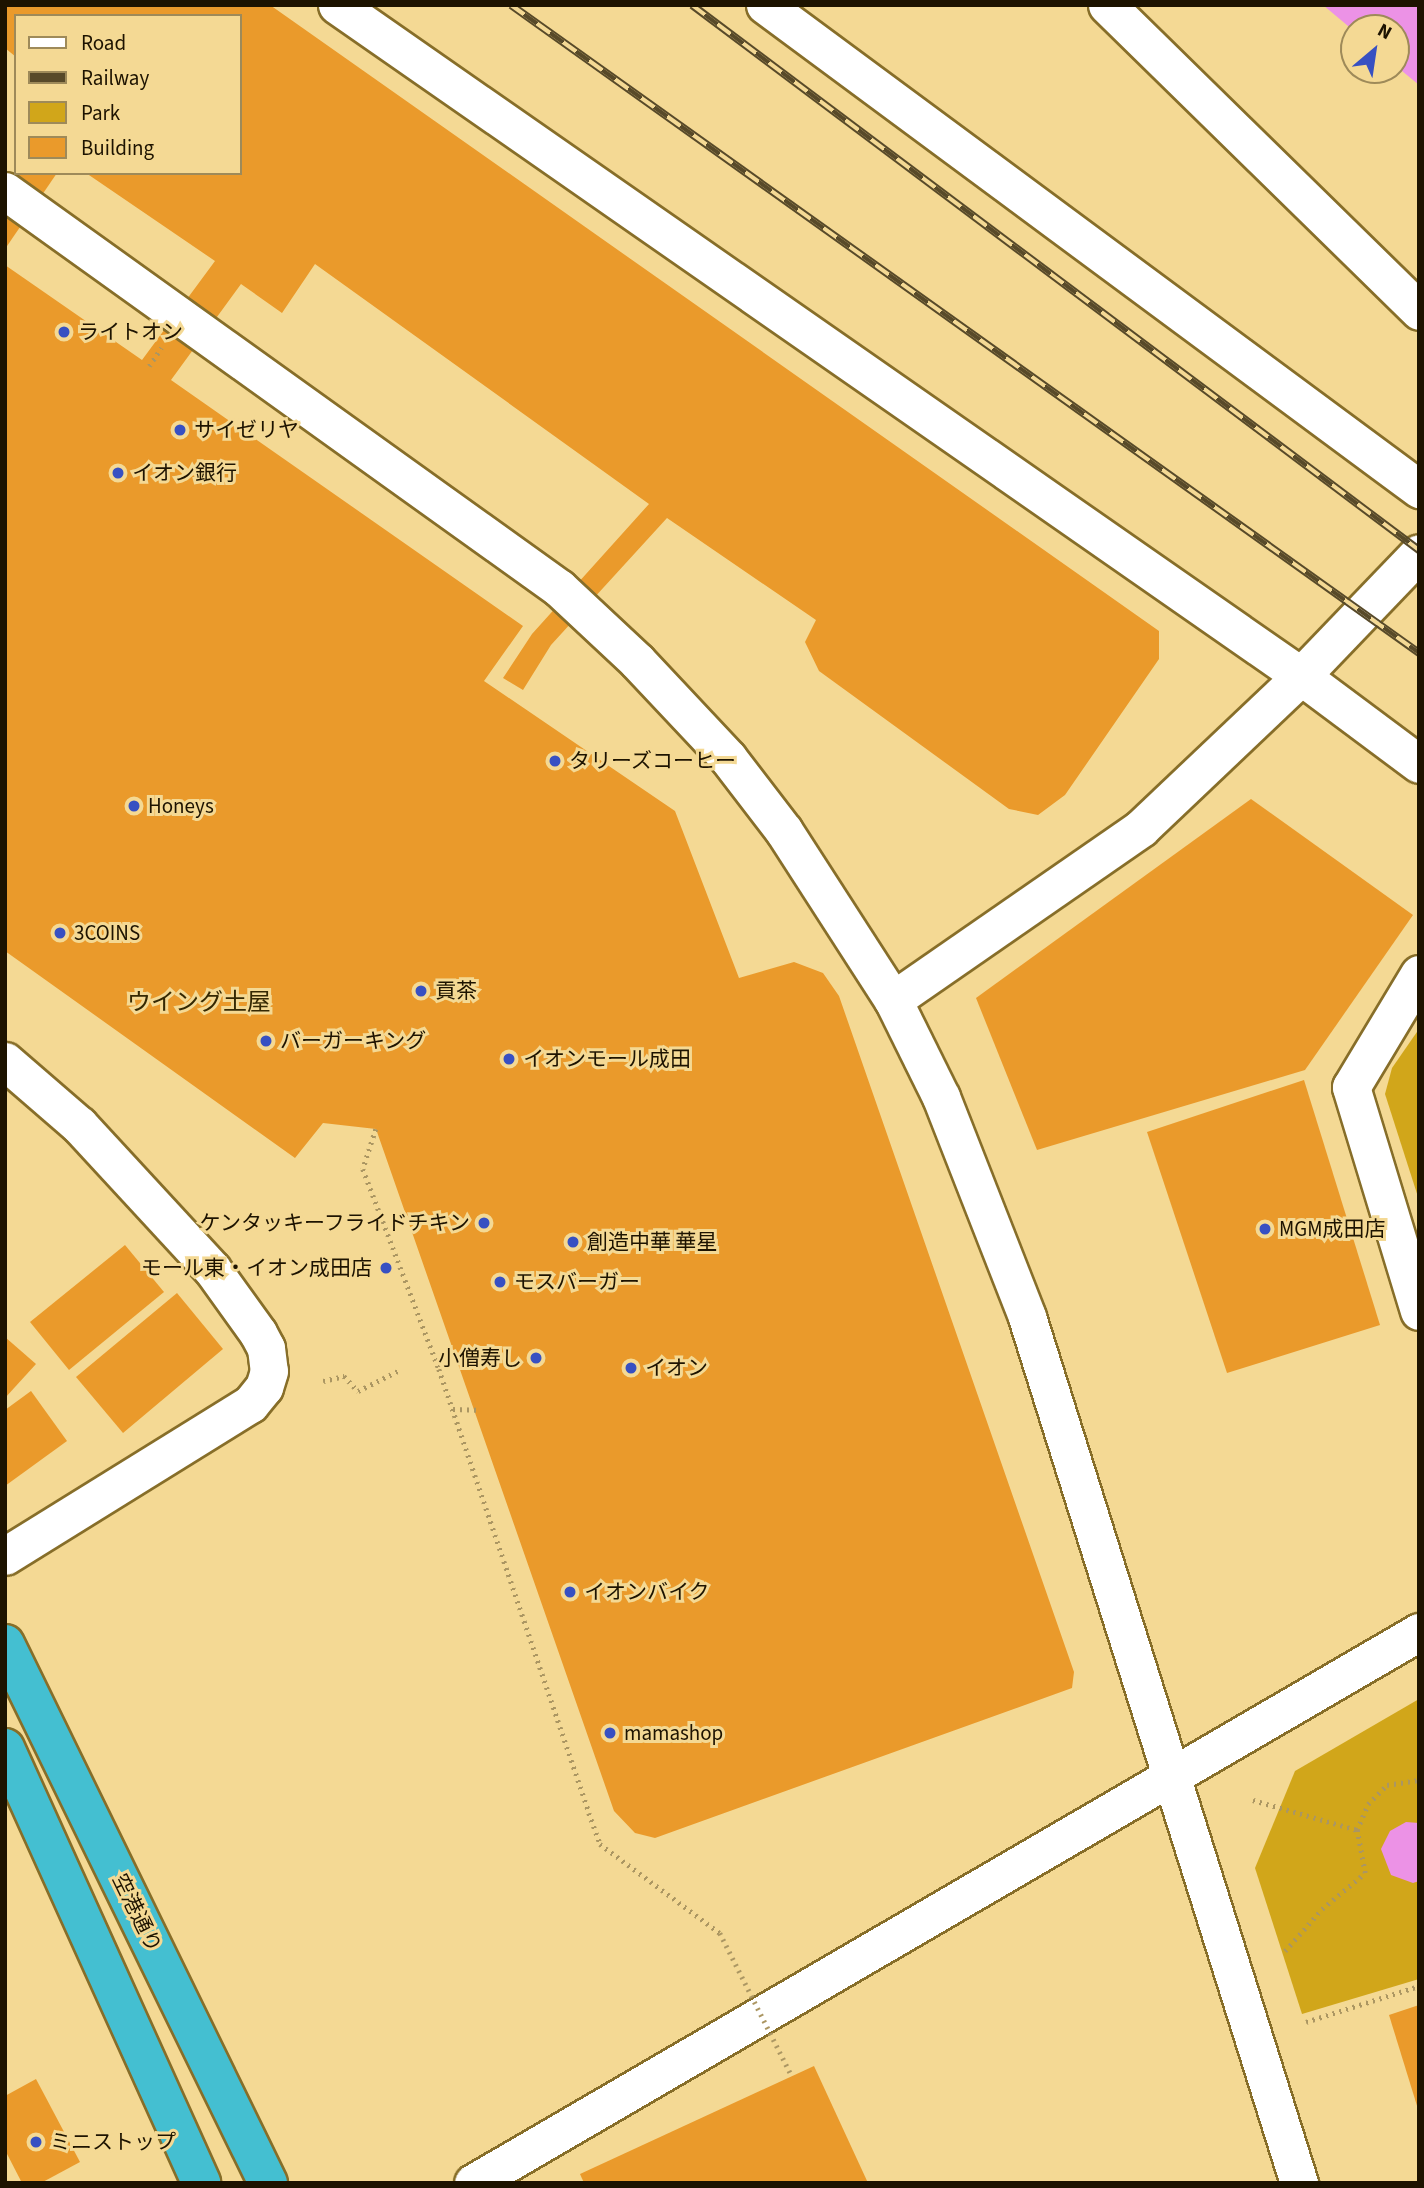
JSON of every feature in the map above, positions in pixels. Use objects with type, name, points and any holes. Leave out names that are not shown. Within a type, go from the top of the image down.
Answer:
[{"type":"highway","name":"空港通り","points":[[5,1644],[268,2183]]},
{"type":"highway","points":[[5,1748],[201,2183]]},
{"type":"street","points":[[337,5],[1301,676],[1419,764]]},
{"type":"street","points":[[765,5],[1419,489]]},
{"type":"street","points":[[1107,5],[1419,311]]},
{"type":"street","points":[[5,191],[559,588],[637,661],[728,758],[784,831],[892,1000],[942,1097],[1027,1317],[1299,2183]]},
{"type":"street","points":[[892,1000],[1141,828],[1301,676],[1419,553]]},
{"type":"street","points":[[1419,974],[1351,1087],[1419,1311]]},
{"type":"street","points":[[5,1061],[89,1134],[212,1269],[258,1332],[269,1371],[264,1387],[250,1404],[5,1556]]},
{"type":"street","points":[[473,2183],[1419,1632]]},
{"type":"path","points":[[149,366],[167,338]]},
{"type":"path","points":[[376,1129],[363,1169],[453,1409],[600,1844],[720,1933],[792,2076]]},
{"type":"path","points":[[323,1381],[344,1376],[358,1391],[398,1371]]},
{"type":"path","points":[[453,1409],[477,1410]]},
{"type":"path","points":[[1285,1951],[1322,1909],[1365,1873],[1359,1858],[1357,1830],[1368,1804],[1387,1785],[1419,1780]]},
{"type":"path","points":[[1253,1800],[1357,1830]]},
{"type":"path","points":[[1306,2022],[1419,1986]]},
{"type":"green space","points":[[1419,1029],[1419,1200],[1385,1094],[1392,1068]]},
{"type":"green space","points":[[1419,1699],[1419,1979],[1302,2014],[1255,1868],[1295,1771]]},
{"type":"shaded area","points":[[1323,5],[1419,5],[1419,85],[1410,78],[1410,14],[1340,14],[1340,19]]},
{"type":"shaded area","points":[[1406,1822],[1419,1823],[1419,1881],[1413,1883],[1391,1875],[1381,1849],[1390,1831]]},
{"type":"building","name":"イオンモール成田","points":[[5,5],[270,5],[1159,631],[1159,659],[1065,795],[1038,815],[1009,809],[819,671],[805,642],[816,620],[667,518],[551,645],[523,690],[503,678],[532,634],[649,504],[315,264],[282,313],[241,284],[171,380],[523,626],[484,681],[675,811],[739,978],[794,962],[823,973],[839,996],[1074,1672],[1072,1688],[655,1838],[635,1833],[614,1811],[376,1129],[323,1123],[295,1158],[5,951],[5,265],[142,360],[215,261],[89,175],[242,175],[242,14],[14,14],[14,55],[5,48]]},
{"type":"building","points":[[14,173],[56,175],[5,249],[5,186]]},
{"type":"building","points":[[1251,799],[1413,915],[1305,1070],[1037,1150],[976,998]]},
{"type":"building","name":"MGM成田店","points":[[1304,1080],[1380,1325],[1227,1373],[1147,1132]]},
{"type":"building","points":[[125,1245],[164,1292],[69,1370],[30,1322]]},
{"type":"building","points":[[177,1293],[223,1349],[123,1433],[76,1377]]},
{"type":"building","points":[[5,1337],[36,1364],[5,1398]]},
{"type":"building","points":[[31,1391],[67,1441],[5,1486],[5,1410]]},
{"type":"building","points":[[1419,2005],[1419,2109],[1418,2109],[1389,2015]]},
{"type":"building","points":[[814,2066],[868,2183],[584,2183],[580,2174]]},
{"type":"building","points":[[36,2079],[80,2162],[41,2183],[22,2183],[5,2150],[5,2096]]},
{"type":"railway","points":[[511,5],[1419,653]]},
{"type":"railway","points":[[692,5],[1419,550]]},
{"type":"place","name":"ライトオン","points":[[64,332]]},
{"type":"place","name":"サイゼリヤ","points":[[180,430]]},
{"type":"place","name":"イオン銀行","points":[[118,473]]},
{"type":"place","name":"タリーズコーヒー","points":[[555,761]]},
{"type":"place","name":"Honeys","points":[[134,806]]},
{"type":"place","name":"3COINS","points":[[60,933]]},
{"type":"place","name":"貢茶","points":[[421,991]]},
{"type":"place","name":"バーガーキング","points":[[266,1041]]},
{"type":"place","name":"イオンモール成田","points":[[509,1059]]},
{"type":"place","name":"ケンタッキーフライドチキン","points":[[484,1223]]},
{"type":"place","name":"MGM成田店","points":[[1265,1229]]},
{"type":"place","name":"創造中華 華星","points":[[573,1242]]},
{"type":"place","name":"モール東・イオン成田店","points":[[386,1268]]},
{"type":"place","name":"モスバーガー","points":[[500,1282]]},
{"type":"place","name":"小僧寿し","points":[[536,1358]]},
{"type":"place","name":"イオン","points":[[631,1368]]},
{"type":"place","name":"イオンバイク","points":[[570,1592]]},
{"type":"place","name":"mamashop","points":[[610,1733]]},
{"type":"place","name":"ミニストップ","points":[[36,2142]]},
{"type":"district","name":"ウイング土屋","points":[[199,1003]]}]
